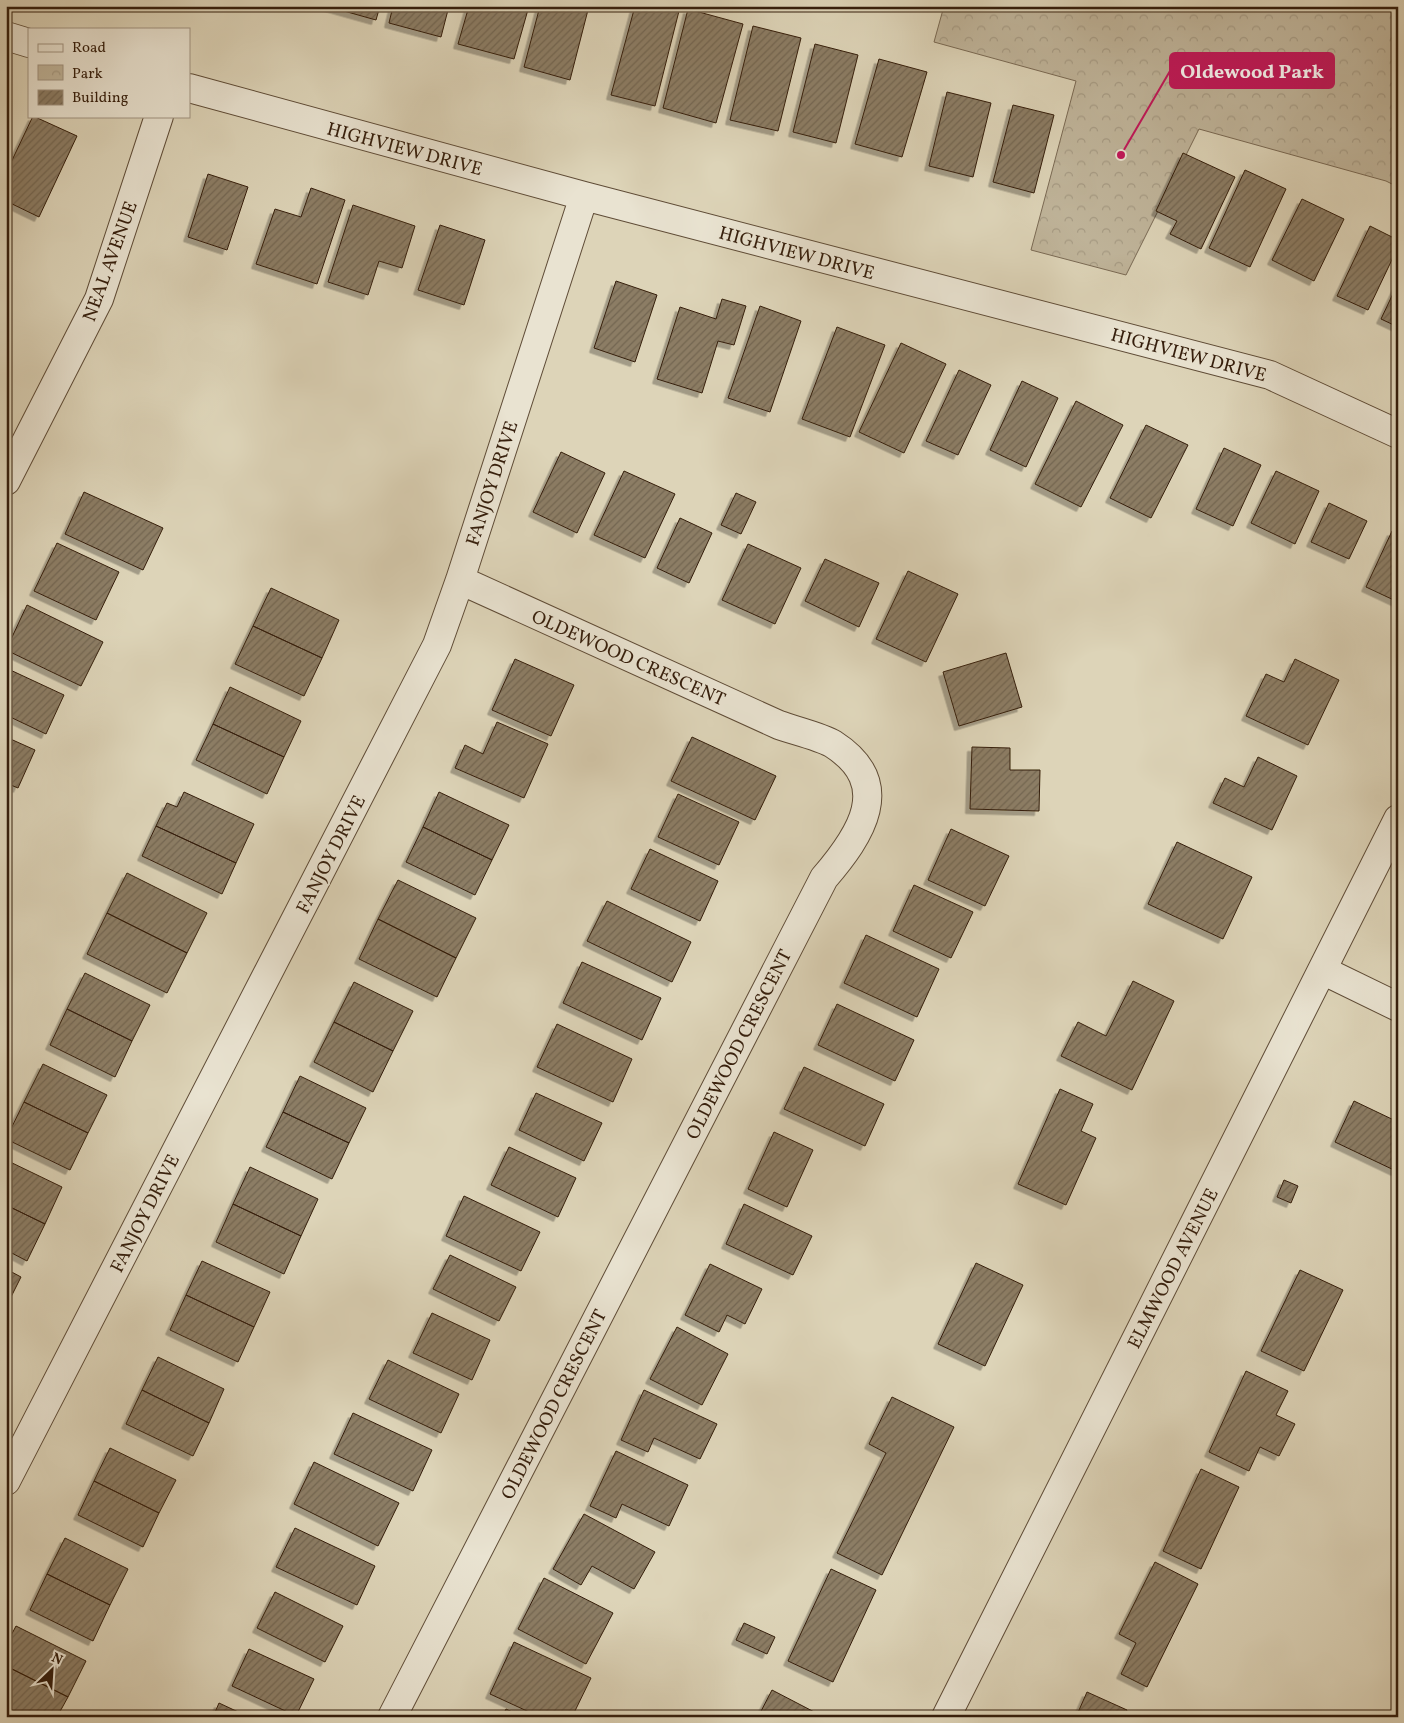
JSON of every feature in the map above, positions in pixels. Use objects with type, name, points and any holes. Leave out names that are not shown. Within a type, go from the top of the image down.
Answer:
[{"type":"street","points":[[6,36],[28,43]]},
{"type":"street","name":"HIGHVIEW DRIVE","points":[[190,88],[584,196],[1270,375],[1398,434]]},
{"type":"street","name":"NEAL AVENUE","points":[[6,481],[99,300],[158,118]]},
{"type":"street","name":"FANJOY DRIVE","points":[[6,1481],[437,645],[460,580],[584,196]]},
{"type":"street","name":"OLDEWOOD CRESCENT","points":[[392,1717],[824,878],[845,853],[863,822],[868,801],[865,780],[852,758],[832,743],[779,725],[460,580]]},
{"type":"street","name":"ELMWOOD AVENUE","points":[[946,1717],[1398,819]]},
{"type":"street","points":[[1322,970],[1398,1007]]},
{"type":"green space","points":[[944,6],[1398,6],[1398,187],[1386,181],[1199,129],[1126,275],[1031,250],[1076,81],[934,42]]},
{"type":"building","points":[[326,6],[380,6],[376,20]]},
{"type":"building","points":[[393,6],[449,6],[441,37],[389,23]]},
{"type":"building","points":[[469,6],[529,6],[514,59],[458,44]]},
{"type":"building","points":[[540,6],[589,6],[570,80],[524,67]]},
{"type":"building","points":[[635,6],[662,6],[679,11],[655,106],[611,95]]},
{"type":"building","points":[[688,9],[743,24],[716,123],[663,108]]},
{"type":"building","points":[[753,26],[801,38],[778,131],[730,120]]},
{"type":"building","points":[[815,44],[858,55],[836,143],[793,132]]},
{"type":"building","points":[[879,59],[927,72],[902,157],[855,144]]},
{"type":"building","points":[[947,92],[991,103],[973,177],[929,166]]},
{"type":"building","points":[[1013,105],[1054,115],[1034,193],[993,182]]},
{"type":"building","points":[[32,118],[37,118],[77,136],[39,217],[6,201],[6,173]]},
{"type":"building","points":[[1183,153],[1235,177],[1201,249],[1170,234],[1177,221],[1156,211]]},
{"type":"building","points":[[1245,170],[1286,189],[1250,267],[1209,248]]},
{"type":"building","points":[[208,174],[248,187],[227,250],[188,237]]},
{"type":"building","points":[[311,188],[345,200],[317,284],[256,264],[275,209],[301,217]]},
{"type":"building","points":[[1302,199],[1344,219],[1314,281],[1272,260]]},
{"type":"building","points":[[353,205],[415,226],[402,268],[379,261],[368,295],[328,282]]},
{"type":"building","points":[[440,225],[485,240],[464,305],[418,290]]},
{"type":"building","points":[[1370,226],[1398,240],[1398,247],[1368,310],[1337,296]]},
{"type":"building","points":[[616,281],[657,295],[635,362],[594,348]]},
{"type":"building","points":[[1398,283],[1398,327],[1381,319]]},
{"type":"building","points":[[722,299],[746,306],[734,345],[718,341],[702,393],[657,379],[680,307],[716,319]]},
{"type":"building","points":[[760,306],[801,321],[770,412],[728,398]]},
{"type":"building","points":[[837,327],[885,345],[850,437],[802,419]]},
{"type":"building","points":[[901,343],[946,364],[904,453],[859,432]]},
{"type":"building","points":[[959,370],[991,385],[958,455],[926,441]]},
{"type":"building","points":[[1022,381],[1058,398],[1026,467],[990,450]]},
{"type":"building","points":[[1076,401],[1123,425],[1081,507],[1035,484]]},
{"type":"building","points":[[1146,425],[1188,445],[1151,518],[1110,498]]},
{"type":"building","points":[[1224,448],[1261,465],[1233,526],[1196,509]]},
{"type":"building","points":[[561,452],[605,473],[577,533],[533,512]]},
{"type":"building","points":[[624,471],[675,494],[645,558],[594,535]]},
{"type":"building","points":[[1276,471],[1319,491],[1295,544],[1251,523]]},
{"type":"building","points":[[84,492],[163,528],[143,570],[65,534]]},
{"type":"building","points":[[736,493],[756,502],[741,534],[721,525]]},
{"type":"building","points":[[1329,503],[1367,521],[1349,559],[1311,542]]},
{"type":"building","points":[[680,518],[712,533],[689,583],[657,568]]},
{"type":"building","points":[[1392,531],[1398,534],[1398,602],[1366,587]]},
{"type":"building","points":[[57,543],[119,572],[96,620],[34,591]]},
{"type":"building","points":[[748,544],[801,568],[775,624],[722,600]]},
{"type":"building","points":[[825,559],[879,583],[859,627],[805,601]]},
{"type":"building","points":[[908,571],[958,594],[926,662],[876,639]]},
{"type":"building","points":[[271,588],[339,620],[322,658],[253,626]]},
{"type":"building","points":[[27,605],[103,642],[81,686],[6,650]]},
{"type":"building","points":[[253,626],[322,658],[304,696],[235,664]]},
{"type":"building","points":[[1006,653],[1022,707],[959,726],[943,672]]},
{"type":"building","points":[[515,659],[574,685],[551,736],[492,710]]},
{"type":"building","points":[[1295,659],[1339,680],[1308,745],[1246,716],[1266,674],[1284,682]]},
{"type":"building","points":[[6,668],[64,695],[46,734],[6,715]]},
{"type":"building","points":[[230,687],[301,721],[284,757],[213,724]]},
{"type":"building","points":[[497,722],[548,744],[524,798],[455,768],[465,745],[483,754]]},
{"type":"building","points":[[213,724],[284,757],[267,794],[196,760]]},
{"type":"building","points":[[6,737],[35,750],[18,788],[6,783]]},
{"type":"building","points":[[692,737],[776,776],[755,820],[671,781]]},
{"type":"building","points":[[972,747],[1010,748],[1010,770],[1040,770],[1039,811],[970,809]]},
{"type":"building","points":[[1258,757],[1297,776],[1272,830],[1213,803],[1225,778],[1244,787]]},
{"type":"building","points":[[184,792],[254,824],[236,863],[156,826],[167,803],[177,807]]},
{"type":"building","points":[[439,792],[509,825],[492,860],[423,827]]},
{"type":"building","points":[[678,794],[739,822],[719,865],[658,837]]},
{"type":"building","points":[[156,826],[236,863],[222,894],[142,856]]},
{"type":"building","points":[[423,827],[492,860],[475,895],[406,862]]},
{"type":"building","points":[[951,829],[1009,856],[985,906],[928,880]]},
{"type":"building","points":[[1177,842],[1252,877],[1223,939],[1148,904]]},
{"type":"building","points":[[650,849],[718,881],[700,921],[631,889]]},
{"type":"building","points":[[127,873],[207,913],[187,953],[107,913]]},
{"type":"building","points":[[398,880],[476,918],[456,958],[378,919]]},
{"type":"building","points":[[914,885],[973,912],[951,958],[893,931]]},
{"type":"building","points":[[607,901],[691,942],[672,982],[587,941]]},
{"type":"building","points":[[107,913],[187,953],[167,993],[87,954]]},
{"type":"building","points":[[378,919],[456,958],[437,997],[359,959]]},
{"type":"building","points":[[866,935],[939,969],[917,1017],[844,983]]},
{"type":"building","points":[[582,962],[661,998],[642,1040],[563,1003]]},
{"type":"building","points":[[85,973],[150,1005],[132,1041],[67,1009]]},
{"type":"building","points":[[1133,981],[1174,1001],[1132,1090],[1061,1056],[1078,1022],[1106,1036]]},
{"type":"building","points":[[354,982],[413,1011],[393,1051],[334,1022]]},
{"type":"building","points":[[837,1004],[914,1040],[895,1081],[818,1045]]},
{"type":"building","points":[[67,1009],[132,1041],[115,1077],[50,1045]]},
{"type":"building","points":[[334,1022],[393,1051],[373,1092],[314,1062]]},
{"type":"building","points":[[557,1024],[632,1059],[613,1102],[537,1067]]},
{"type":"building","points":[[43,1064],[107,1095],[88,1133],[24,1102]]},
{"type":"building","points":[[804,1067],[884,1104],[865,1146],[784,1109]]},
{"type":"building","points":[[300,1076],[366,1108],[349,1143],[283,1112]]},
{"type":"building","points":[[1060,1089],[1093,1104],[1081,1131],[1096,1138],[1066,1205],[1018,1184]]},
{"type":"building","points":[[536,1093],[602,1123],[584,1161],[519,1130]]},
{"type":"building","points":[[1354,1101],[1398,1122],[1398,1168],[1396,1171],[1335,1142]]},
{"type":"building","points":[[24,1102],[88,1133],[70,1170],[6,1139]]},
{"type":"building","points":[[283,1112],[349,1143],[332,1179],[266,1147]]},
{"type":"building","points":[[774,1132],[813,1150],[787,1207],[748,1189]]},
{"type":"building","points":[[509,1147],[576,1178],[558,1217],[491,1185]]},
{"type":"building","points":[[6,1160],[62,1187],[45,1224],[6,1205]]},
{"type":"building","points":[[250,1167],[318,1199],[301,1236],[233,1204]]},
{"type":"building","points":[[1284,1180],[1298,1186],[1291,1203],[1277,1197]]},
{"type":"building","points":[[464,1196],[540,1232],[521,1271],[446,1236]]},
{"type":"building","points":[[233,1204],[301,1236],[284,1274],[216,1242]]},
{"type":"building","points":[[744,1204],[812,1236],[793,1275],[726,1244]]},
{"type":"building","points":[[6,1205],[45,1224],[27,1261],[6,1250]]},
{"type":"building","points":[[450,1255],[516,1287],[499,1321],[433,1289]]},
{"type":"building","points":[[202,1261],[270,1292],[254,1327],[186,1295]]},
{"type":"building","points":[[976,1263],[1023,1285],[985,1366],[938,1344]]},
{"type":"building","points":[[710,1264],[762,1289],[745,1324],[727,1315],[719,1332],[685,1315]]},
{"type":"building","points":[[6,1269],[21,1277],[6,1307]]},
{"type":"building","points":[[1300,1270],[1343,1290],[1304,1371],[1261,1351]]},
{"type":"building","points":[[186,1295],[254,1327],[238,1362],[170,1330]]},
{"type":"building","points":[[432,1313],[490,1340],[472,1380],[413,1353]]},
{"type":"building","points":[[677,1327],[728,1354],[702,1405],[650,1379]]},
{"type":"building","points":[[158,1357],[224,1389],[209,1423],[142,1390]]},
{"type":"building","points":[[388,1360],[459,1394],[441,1433],[369,1399]]},
{"type":"building","points":[[1246,1371],[1288,1391],[1276,1415],[1295,1424],[1279,1456],[1260,1447],[1249,1471],[1209,1452]]},
{"type":"building","points":[[142,1390],[209,1423],[193,1456],[126,1424]]},
{"type":"building","points":[[644,1390],[717,1424],[700,1459],[654,1438],[648,1452],[621,1440]]},
{"type":"building","points":[[892,1397],[954,1427],[882,1575],[837,1553],[886,1453],[869,1444]]},
{"type":"building","points":[[353,1413],[432,1450],[413,1491],[334,1454]]},
{"type":"building","points":[[110,1448],[176,1480],[159,1513],[94,1481]]},
{"type":"building","points":[[616,1451],[688,1485],[669,1526],[622,1504],[616,1518],[590,1506]]},
{"type":"building","points":[[314,1462],[399,1503],[378,1546],[294,1504]]},
{"type":"building","points":[[1201,1469],[1239,1487],[1201,1569],[1163,1551]]},
{"type":"building","points":[[94,1481],[159,1513],[143,1547],[78,1515]]},
{"type":"building","points":[[584,1514],[655,1552],[634,1589],[592,1566],[581,1585],[553,1569]]},
{"type":"building","points":[[295,1528],[375,1566],[357,1605],[276,1567]]},
{"type":"building","points":[[65,1538],[128,1569],[110,1605],[47,1574]]},
{"type":"building","points":[[1155,1562],[1198,1584],[1147,1687],[1121,1674],[1136,1643],[1119,1634]]},
{"type":"building","points":[[831,1569],[876,1590],[833,1682],[788,1661]]},
{"type":"building","points":[[47,1574],[110,1605],[93,1641],[30,1610]]},
{"type":"building","points":[[544,1578],[613,1613],[586,1664],[518,1629]]},
{"type":"building","points":[[275,1592],[343,1626],[325,1662],[257,1628]]},
{"type":"building","points":[[744,1623],[775,1637],[767,1654],[736,1640]]},
{"type":"building","points":[[16,1626],[86,1661],[68,1697],[6,1666],[6,1645]]},
{"type":"building","points":[[514,1642],[591,1678],[572,1717],[540,1717],[490,1694]]},
{"type":"building","points":[[249,1649],[314,1679],[296,1716],[232,1686]]},
{"type":"building","points":[[6,1666],[68,1697],[57,1717],[17,1717],[6,1711]]},
{"type":"building","points":[[772,1690],[822,1716],[822,1717],[758,1717]]},
{"type":"building","points":[[1087,1692],[1127,1710],[1124,1717],[1076,1717]]},
{"type":"building","points":[[219,1703],[249,1717],[213,1717]]},
{"type":"building","points":[[506,1709],[523,1717],[502,1717]]},
{"type":"place","name":"Oldewood Park","points":[[1121,155]]}]
